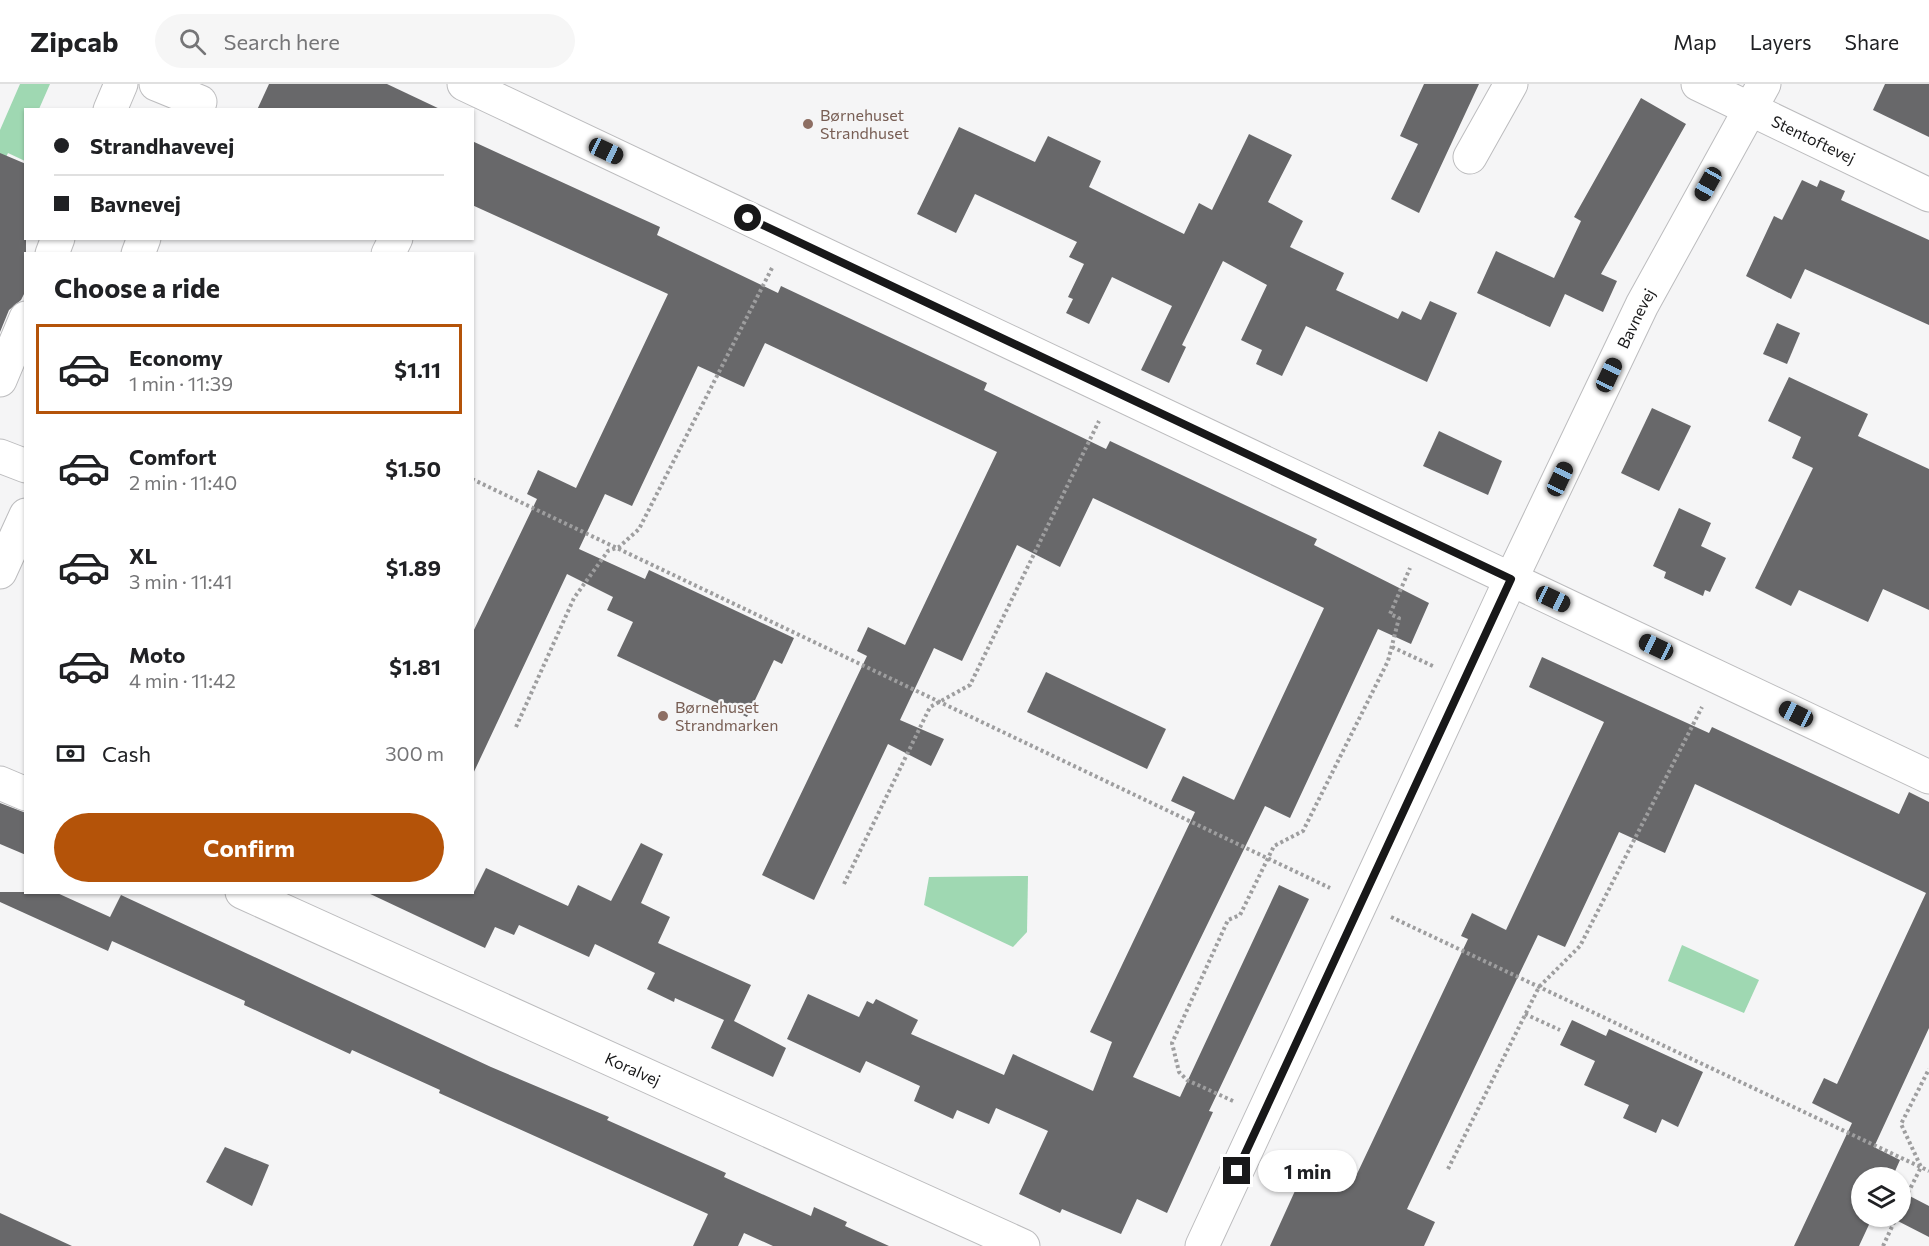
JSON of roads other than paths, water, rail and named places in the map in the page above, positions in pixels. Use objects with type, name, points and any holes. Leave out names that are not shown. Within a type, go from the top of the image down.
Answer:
[{"type":"street","points":[[111,108],[121,84]]},
{"type":"street","points":[[156,84],[202,99]]},
{"type":"street","points":[[464,84],[1929,777]]},
{"type":"street","points":[[1470,157],[1510,84]]},
{"type":"street","name":"Stentoftevej","points":[[1698,84],[1757,96],[1929,195]]},
{"type":"street","name":"Bavnevej","points":[[1202,1246],[1511,579],[1642,305],[1757,96]]},
{"type":"street","points":[[0,380],[24,323]]},
{"type":"street","points":[[0,456],[24,465]]},
{"type":"street","points":[[0,572],[24,519]]},
{"type":"street","points":[[0,783],[24,793]]},
{"type":"street","name":"Koralvej","points":[[246,894],[1023,1246]]},
{"type":"place","name":"Børnehuset Strandhuset","points":[[808,124]]},
{"type":"place","name":"Børnehuset Strandmarken","points":[[663,716]]}]
